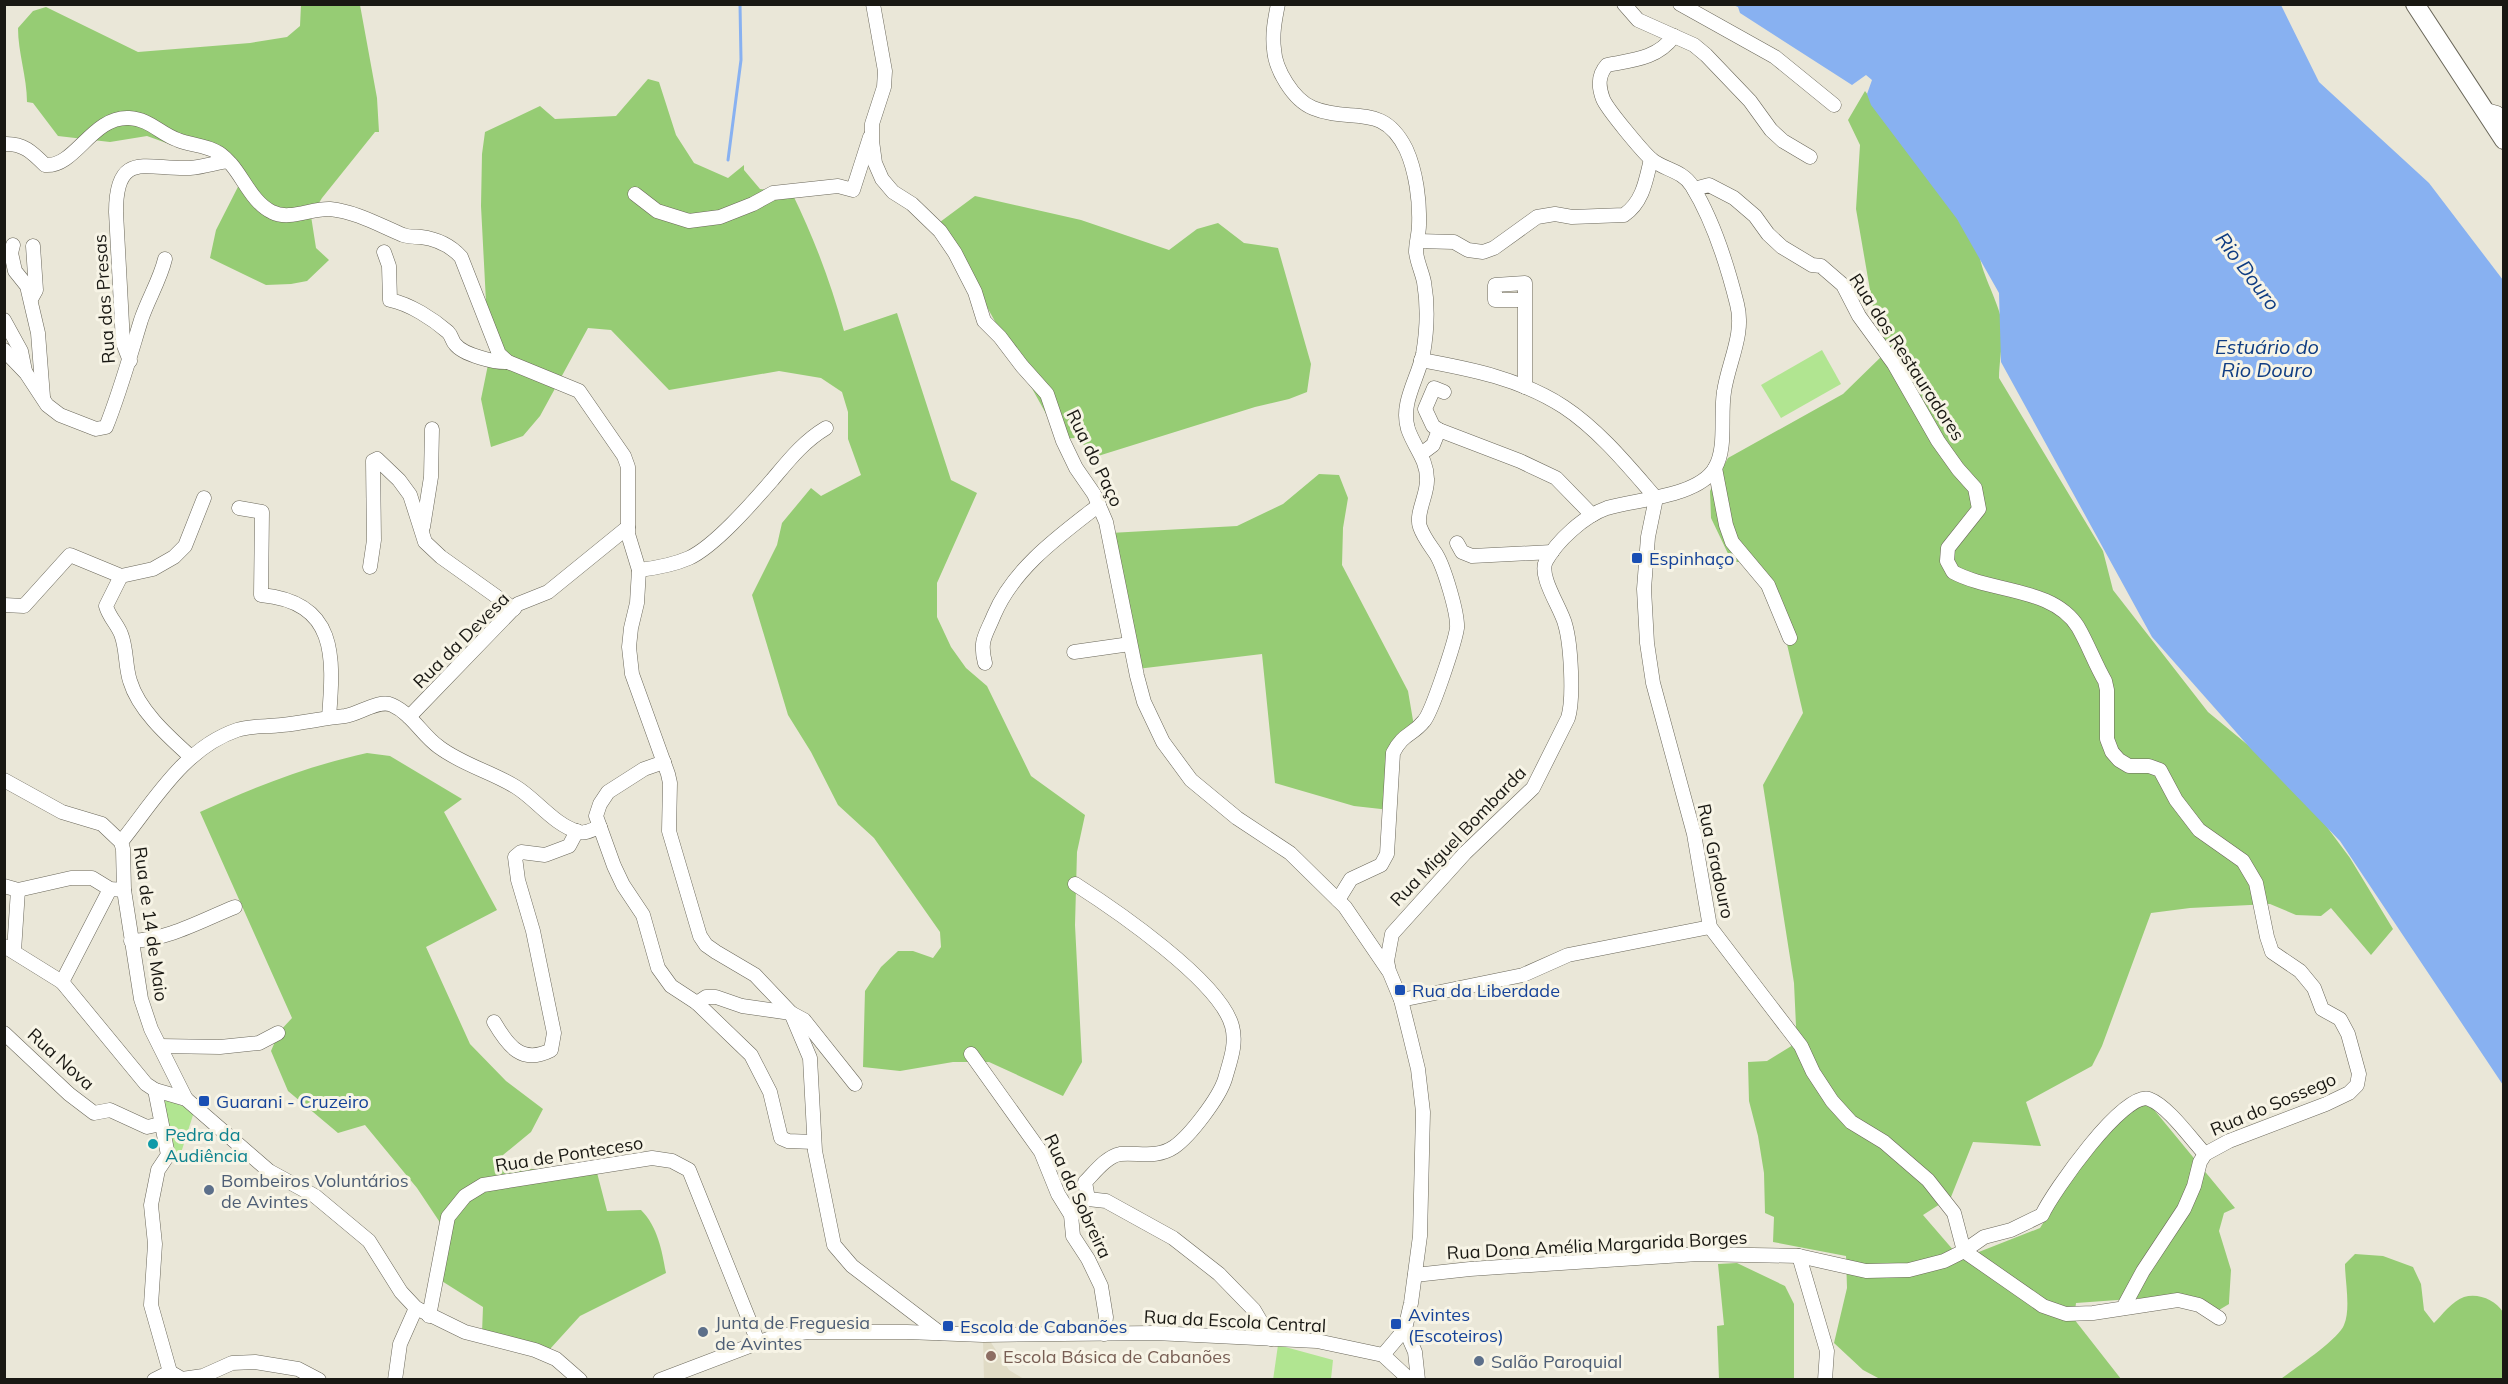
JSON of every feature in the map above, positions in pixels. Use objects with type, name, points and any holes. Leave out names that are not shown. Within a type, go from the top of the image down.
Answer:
[{"type":"main road","points":[[2415,4],[2504,140]]},
{"type":"street","name":"Rua do Paço","points":[[635,194],[657,211],[689,221],[720,217],[773,193],[838,186],[853,190],[884,87],[885,71],[873,4]]},
{"type":"street","points":[[1278,4],[1274,23],[1274,52],[1288,85],[1301,100],[1311,107],[1329,112],[1360,115],[1385,122],[1406,150],[1419,204],[1416,250],[1427,300],[1421,360],[1413,379],[1408,405],[1408,428],[1425,464],[1427,479],[1427,493],[1418,524],[1425,540],[1437,555],[1456,610],[1457,627],[1452,650],[1426,720],[1399,740],[1393,753],[1387,854],[1381,865],[1351,879],[1338,900]]},
{"type":"street","points":[[1624,4],[1638,20],[1694,45],[1750,101],[1771,130],[1783,141],[1810,157]]},
{"type":"street","points":[[1680,4],[1775,57],[1834,105]]},
{"type":"street","points":[[1457,543],[1462,552],[1472,556],[1552,552],[1592,515],[1605,509],[1656,498],[1693,485],[1707,477],[1715,468],[1720,454],[1724,391],[1740,329],[1738,305],[1717,240],[1694,189],[1686,177],[1651,159],[1604,100],[1599,77],[1607,65],[1644,58],[1667,45],[1674,36]]},
{"type":"street","points":[[2484,110],[2497,113],[2504,122]]},
{"type":"street","points":[[4,144],[18,144],[30,150],[45,165],[52,166],[63,160],[99,127],[114,120],[129,118],[146,121],[177,140],[217,152],[227,160],[261,204],[273,213],[288,215],[316,209],[341,211],[370,219],[406,236],[440,242],[461,257],[499,354],[508,362],[579,391],[624,456],[628,467],[628,527],[639,570],[637,603],[629,647],[633,674],[670,783],[669,831],[700,936],[706,945],[755,975],[791,1013],[804,1020],[855,1084]]},
{"type":"street","name":"Rua do Paço","points":[[872,133],[875,163],[882,179],[893,192],[912,204],[940,231],[955,253],[975,292],[984,321],[1047,394],[1063,441],[1106,522],[1144,702],[1163,742],[1191,780],[1237,818],[1290,854],[1338,900],[1360,926],[1389,971]]},
{"type":"street","points":[[1418,241],[1454,242],[1468,250],[1483,252],[1494,248],[1537,218],[1555,214],[1572,217],[1624,215],[1631,210],[1642,195],[1651,159]]},
{"type":"street","name":"Rua das Presas","points":[[4,350],[26,374],[43,399],[60,415],[96,429],[106,427],[130,362],[123,343],[116,212],[116,193],[121,177],[128,171],[145,165],[191,168],[227,160]]},
{"type":"street","name":"Rua dos Restauradores","points":[[1694,189],[1709,185],[1734,198],[1755,216],[1768,234],[1782,247],[1812,265],[1821,266],[1843,285],[1859,316],[1894,364],[1938,441],[1975,488],[1980,509],[1948,548],[1947,561],[1953,572]]},
{"type":"street","points":[[13,245],[11,253],[15,271],[27,286],[38,333],[43,399]]},
{"type":"street","points":[[30,301],[36,290],[33,246]]},
{"type":"street","points":[[384,252],[389,266],[390,300],[404,303],[450,333],[456,346],[464,351],[498,363],[508,362]]},
{"type":"street","points":[[130,362],[142,319],[162,272],[165,259]]},
{"type":"street","points":[[1524,300],[1525,387]]},
{"type":"street","points":[[4,320],[21,351],[26,374]]},
{"type":"street","points":[[1421,360],[1513,381],[1566,408],[1627,465],[1656,498]]},
{"type":"street","points":[[1444,392],[1434,388],[1425,409],[1433,426],[1556,478],[1592,515]]},
{"type":"street","points":[[639,570],[662,567],[690,557],[717,538],[791,457],[815,434],[826,428]]},
{"type":"street","points":[[422,535],[431,477],[432,429]]},
{"type":"street","points":[[1421,454],[1433,445],[1439,430]]},
{"type":"street","points":[[370,567],[374,540],[373,461],[377,459],[399,480],[410,495],[425,542],[441,557],[514,609]]},
{"type":"street","points":[[1715,468],[1726,525],[1732,542],[1768,585],[1790,638]]},
{"type":"street","points":[[4,605],[24,606],[70,555],[121,576],[153,568],[174,557],[184,546],[204,498]]},
{"type":"street","name":"Rua Gradouro","points":[[1656,498],[1648,537],[1644,589],[1647,643],[1653,683],[1694,834],[1710,927],[1801,1046],[1832,1101],[1851,1122],[1884,1142],[1928,1180],[1947,1204],[1954,1213],[1964,1251]]},
{"type":"street","points":[[985,663],[982,652],[984,634],[1016,577],[1059,537],[1099,505]]},
{"type":"street","points":[[239,508],[262,512],[261,594],[278,596],[303,606],[316,618],[326,634],[330,682],[329,717]]},
{"type":"street","name":"Rua da Devesa","points":[[409,717],[518,604],[548,592],[628,527]]},
{"type":"street","name":"Rua Miguel Bombarda","points":[[1383,1355],[1405,1329],[1415,1275],[1420,1236],[1423,1112],[1418,1069],[1401,1000],[1387,961],[1392,934],[1465,853],[1533,788],[1568,718],[1572,696],[1565,624],[1545,576],[1544,563],[1552,552]]},
{"type":"street","name":"Rua do Sossego","points":[[1953,572],[1997,589],[2036,596],[2064,612],[2077,626],[2105,681],[2107,739],[2112,752],[2129,766],[2150,765],[2160,770],[2176,801],[2199,830],[2243,861],[2256,883],[2272,952],[2300,971],[2314,988],[2322,1009],[2340,1019],[2348,1034],[2359,1074],[2357,1085],[2349,1094],[2229,1141],[2205,1154]]},
{"type":"street","points":[[121,576],[106,606],[109,618],[121,633],[130,681],[135,693],[166,735],[191,757]]},
{"type":"street","points":[[1074,651],[1130,644]]},
{"type":"street","points":[[121,842],[191,757],[237,730],[353,715],[384,703],[391,704],[409,717],[439,747],[516,787],[558,820],[577,831],[584,833],[600,827]]},
{"type":"street","points":[[664,762],[644,769],[608,792],[596,816],[600,827],[623,885],[643,915],[657,968],[671,986],[697,1003],[751,1055],[770,1092],[781,1138],[788,1141],[814,1142]]},
{"type":"street","name":"Rua de 14 de Maio","points":[[4,780],[62,812],[102,824],[121,842],[123,849],[117,890],[131,941],[141,999],[160,1046],[186,1099]]},
{"type":"street","points":[[494,1022],[507,1044],[526,1056],[541,1056],[551,1050],[554,1034],[533,930],[518,880],[515,857],[521,852],[545,855],[569,846],[577,831]]},
{"type":"street","points":[[62,982],[117,890],[92,878],[70,878],[11,888],[9,948],[62,982],[142,1082],[155,1090],[186,1099],[269,1171],[315,1196],[369,1241],[401,1292],[416,1308],[465,1332],[535,1350],[556,1359],[580,1380]]},
{"type":"street","points":[[1075,884],[1115,910],[1197,976],[1226,1012],[1232,1026],[1234,1046],[1222,1089],[1207,1111],[1173,1148],[1147,1156],[1120,1154],[1102,1164],[1085,1182],[1088,1199]]},
{"type":"street","points":[[131,941],[147,941],[166,935],[235,907]]},
{"type":"street","points":[[1401,1000],[1523,975],[1568,955],[1710,927]]},
{"type":"street","points":[[697,1003],[705,997],[716,997],[751,1008],[791,1013]]},
{"type":"street","points":[[791,1013],[810,1058],[814,1142],[834,1245],[852,1266],[940,1333]]},
{"type":"street","name":"Rua Nova","points":[[4,1032],[69,1094],[94,1113],[110,1110],[147,1127],[161,1124]]},
{"type":"street","points":[[160,1046],[220,1047],[259,1043],[278,1033]]},
{"type":"street","name":"Rua da Sobreira","points":[[971,1054],[1041,1152],[1058,1194],[1071,1215],[1073,1236],[1088,1259],[1101,1286],[1106,1317],[1104,1334]]},
{"type":"street","points":[[155,1090],[168,1155],[158,1170],[152,1205],[155,1244],[151,1305],[170,1372],[182,1379],[203,1376],[232,1364],[255,1362],[298,1369],[319,1380]]},
{"type":"street","name":"Rua Dona Amélia Margarida Borges","points":[[1415,1275],[1503,1266],[1698,1254],[1799,1256],[1866,1272],[1910,1270],[1944,1261],[1984,1237],[2011,1230],[2042,1215],[2064,1178],[2111,1121],[2122,1110],[2142,1099],[2148,1099],[2163,1107],[2205,1154]]},
{"type":"street","points":[[2123,1308],[2143,1270],[2184,1209],[2194,1186],[2200,1162],[2205,1154]]},
{"type":"street","name":"Rua de Ponteceso","points":[[429,1316],[448,1217],[465,1196],[483,1185],[652,1158],[672,1161],[689,1170],[758,1342]]},
{"type":"street","points":[[1071,1215],[1074,1204],[1088,1199],[1106,1201],[1173,1238],[1219,1274],[1240,1295],[1254,1310],[1271,1338]]},
{"type":"street","points":[[1964,1251],[2043,1306],[2066,1314],[2178,1300],[2199,1305],[2219,1318]]},
{"type":"street","points":[[1799,1256],[1827,1351],[1825,1380]]},
{"type":"street","points":[[395,1380],[400,1344],[416,1308]]},
{"type":"street","points":[[1405,1329],[1415,1353],[1418,1380]]},
{"type":"street","name":"Rua da Escola Central","points":[[660,1380],[776,1336],[808,1332],[1155,1333],[1317,1341],[1383,1355]]},
{"type":"street","points":[[1383,1355],[1410,1380]]},
{"type":"street","points":[[154,1380],[170,1372]]},
{"type":"shaded area","name":"Escola Básica de Cabanões","points":[[983,1341],[990,1341],[1009,1370],[1024,1379],[984,1379]]},
{"type":"green space","points":[[301,5],[360,5],[377,98],[379,132],[375,132],[322,198],[311,216],[316,248],[329,260],[307,281],[266,285],[210,258],[216,230],[244,175],[224,150],[183,149],[147,136],[110,142],[58,136],[33,103],[27,102],[18,28],[33,11],[46,7],[138,52],[250,43],[287,37],[300,26]]},
{"type":"green space","points":[[648,79],[659,82],[676,135],[694,163],[728,178],[744,165],[744,170],[760,189],[792,193],[821,261],[844,331],[897,313],[951,480],[977,493],[937,583],[937,617],[951,647],[966,668],[987,686],[1031,776],[1085,815],[1077,852],[1075,925],[1082,1062],[1063,1096],[989,1062],[953,1062],[900,1071],[863,1067],[865,991],[881,967],[898,951],[913,951],[933,958],[941,947],[940,932],[874,838],[838,805],[811,752],[788,715],[752,595],[777,545],[782,523],[811,488],[821,496],[861,475],[848,439],[848,412],[842,392],[821,378],[779,371],[669,390],[611,330],[588,328],[540,416],[523,436],[491,447],[481,399],[491,350],[487,321],[481,206],[482,154],[485,132],[540,106],[555,119],[616,116]]},
{"type":"green space","points":[[1865,91],[1979,243],[1981,262],[2002,323],[1999,378],[2103,551],[2113,590],[2208,712],[2295,784],[2350,858],[2393,929],[2371,955],[2331,908],[2321,916],[2296,915],[2270,904],[2190,908],[2151,913],[2102,1046],[2092,1066],[2026,1102],[2041,1146],[1973,1142],[1951,1197],[1923,1215],[1961,1259],[2040,1228],[2116,1107],[2146,1100],[2235,1208],[2224,1213],[2219,1231],[2231,1270],[2229,1304],[2214,1313],[2159,1297],[2076,1303],[2074,1319],[2121,1379],[1880,1379],[1863,1370],[1834,1343],[1847,1288],[1846,1256],[1773,1242],[1774,1217],[1765,1213],[1764,1173],[1749,1101],[1748,1062],[1767,1061],[1793,1045],[1796,1026],[1794,983],[1763,785],[1803,713],[1786,640],[1749,562],[1732,562],[1711,518],[1710,491],[1728,458],[1843,394],[1885,353],[1874,313],[1856,209],[1860,145],[1848,120]]},
{"type":"green space","points":[[975,196],[1081,220],[1169,250],[1197,229],[1218,223],[1244,243],[1278,248],[1311,364],[1307,392],[1098,456],[1075,438],[1060,439],[940,222]]},
{"type":"green space","points":[[1822,350],[1841,384],[1781,418],[1761,385]]},
{"type":"green space","points":[[1319,474],[1339,475],[1348,498],[1343,528],[1342,565],[1408,691],[1415,732],[1393,742],[1390,810],[1354,806],[1275,783],[1262,654],[1137,669],[1110,533],[1237,526],[1283,504]]},
{"type":"green space","points":[[367,753],[390,756],[462,799],[444,812],[497,910],[426,947],[470,1044],[506,1081],[543,1109],[531,1132],[503,1155],[504,1168],[535,1169],[595,1165],[607,1211],[641,1210],[652,1224],[663,1256],[666,1273],[580,1316],[550,1349],[482,1333],[483,1307],[437,1278],[441,1224],[417,1188],[365,1125],[338,1133],[288,1091],[271,1051],[279,1032],[292,1018],[200,812],[282,778]]},
{"type":"green space","points":[[168,1100],[192,1110],[193,1115],[181,1153],[167,1163],[163,1101]]},
{"type":"green space","points":[[2355,1254],[2383,1256],[2413,1267],[2421,1284],[2424,1310],[2434,1323],[2451,1305],[2464,1297],[2486,1298],[2496,1304],[2503,1312],[2503,1379],[2281,1379],[2325,1346],[2344,1325],[2347,1303],[2345,1264]]},
{"type":"green space","points":[[1737,1263],[1785,1286],[1794,1304],[1794,1379],[1719,1379],[1717,1326],[1724,1325],[1718,1264]]},
{"type":"green space","points":[[1278,1345],[1333,1360],[1331,1379],[1273,1380]]},
{"type":"water","name":"Estuário do Rio Douro","points":[[1733,5],[2281,5],[2319,82],[2429,183],[2503,280],[2503,1085],[2340,841],[2251,749],[2152,637],[2001,362],[1999,293],[1957,219],[1871,105],[1867,94],[1872,80],[1866,75],[1852,85],[1740,13],[1738,7]]},
{"type":"waterway","points":[[728,160],[741,60],[740,4]]},
{"type":"place","name":"Espinhaço","points":[[1637,558]]},
{"type":"place","name":"Rua da Liberdade","points":[[1400,990]]},
{"type":"place","name":"Guarani - Cruzeiro","points":[[204,1101]]},
{"type":"place","name":"Pedra da Audiência","points":[[153,1144]]},
{"type":"place","name":"Bombeiros Voluntários de Avintes","points":[[209,1190]]},
{"type":"place","name":"Avintes (Escoteiros)","points":[[1396,1324]]},
{"type":"place","name":"Escola de Cabanões","points":[[948,1326]]},
{"type":"place","name":"Junta de Freguesia de Avintes","points":[[703,1332]]},
{"type":"place","name":"Escola Básica de Cabanões","points":[[991,1356]]},
{"type":"place","name":"Salão Paroquial","points":[[1479,1361]]},
{"type":"water label","name":"Rio Douro","points":[[2248,271]]}]
